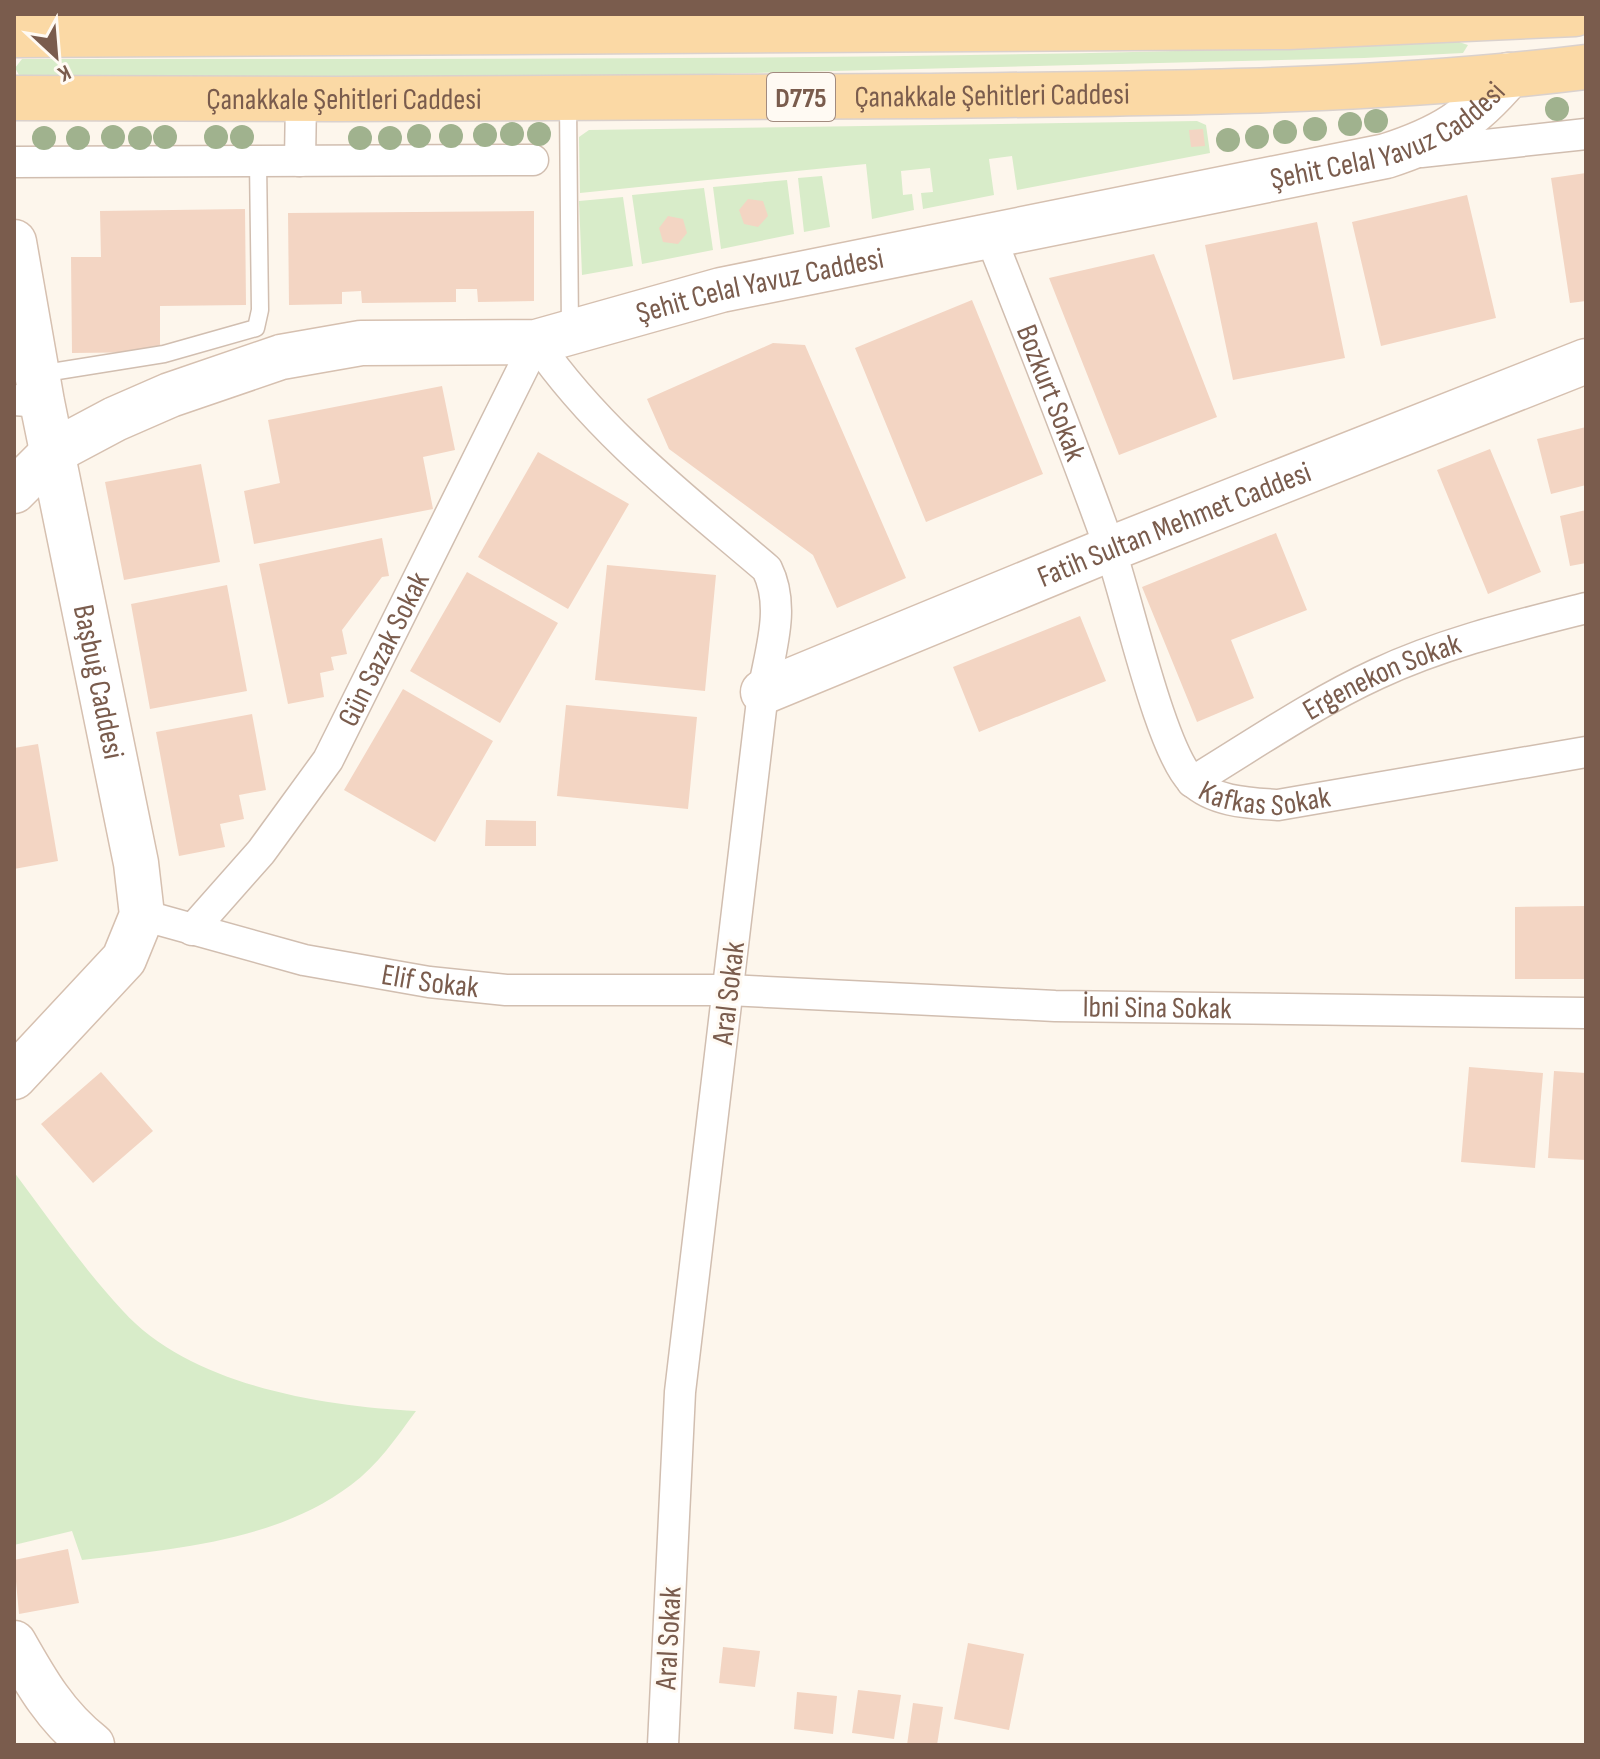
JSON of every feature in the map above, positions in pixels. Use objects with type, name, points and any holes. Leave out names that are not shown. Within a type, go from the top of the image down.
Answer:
[{"type":"main road","name":"D775","points":[[14,35],[1288,27],[1566,15]]},
{"type":"main road","points":[[1566,15],[1577,68]]},
{"type":"main road","name":"Çanakkale Şehitleri Caddesi","points":[[14,98],[568,100],[1176,93],[1425,83],[1577,68]]},
{"type":"street","name":"Şehit Celal Yavuz Caddesi","points":[[14,491],[53,452],[170,395],[281,357],[361,343],[553,337],[721,290],[1386,156],[1439,137],[1463,123],[1509,75]]},
{"type":"street","points":[[300,161],[301,99]]},
{"type":"street","points":[[1386,156],[1586,134]]},
{"type":"street","name":"Çanakkale Şehitleri Caddesi","points":[[14,162],[533,160]]},
{"type":"street","name":"Bozkurt Sokak","points":[[991,238],[1110,549]]},
{"type":"street","name":"Başbuğ Caddesi","points":[[14,242],[31,392],[53,452],[136,863],[142,915],[124,959],[14,1077]]},
{"type":"street","name":"Aral Sokak","points":[[553,337],[568,389],[596,420],[767,569],[776,587],[778,604],[763,692],[680,1392],[663,1745]]},
{"type":"street","name":"Gün Sazak Sokak","points":[[192,930],[261,852],[328,760],[553,337]]},
{"type":"street","name":"Fatih Sultan Mehmet Caddesi","points":[[763,692],[1110,549],[1586,361]]},
{"type":"street","name":"Kafkas Sokak","points":[[1110,549],[1170,746],[1192,782],[1229,799],[1278,805],[1586,752]]},
{"type":"street","name":"Ergenekon Sokak","points":[[1192,782],[1310,710],[1380,673],[1439,650],[1586,608]]},
{"type":"street","name":"Elif Sokak","points":[[142,915],[304,960],[429,982],[506,990],[728,990]]},
{"type":"street","name":"İbni Sina Sokak","points":[[728,990],[1055,1006],[1586,1013]]},
{"type":"street","points":[[14,1643],[66,1724],[92,1745]]},
{"type":"lane","points":[[553,337],[568,100]]},
{"type":"lane","points":[[31,392],[256,328],[260,310],[258,161]]},
{"type":"green space","points":[[1459,42],[1468,45],[1463,53],[1364,58],[674,75],[22,80],[15,68],[22,59],[920,56]]},
{"type":"green space","points":[[1197,121],[1206,125],[1210,153],[1017,190],[1012,156],[989,159],[994,195],[923,209],[921,193],[933,192],[930,168],[901,171],[903,195],[912,194],[914,210],[872,219],[866,164],[580,193],[579,137],[589,130]]},
{"type":"green space","points":[[822,176],[830,227],[804,232],[798,178]]},
{"type":"green space","points":[[787,180],[794,234],[721,249],[713,187]]},
{"type":"green space","points":[[704,188],[713,250],[642,264],[632,195]]},
{"type":"green space","points":[[623,197],[633,266],[582,275],[579,201]]},
{"type":"green space","points":[[14,1172],[108,1295],[151,1336],[184,1357],[220,1374],[299,1397],[416,1411],[378,1460],[351,1485],[321,1504],[256,1531],[152,1552],[82,1560],[72,1531],[14,1545]]},
{"type":"building","points":[[1203,129],[1205,146],[1191,147],[1189,130]]},
{"type":"building","points":[[1586,173],[1586,301],[1570,303],[1551,178]]},
{"type":"building","points":[[1467,195],[1496,318],[1381,346],[1352,222]]},
{"type":"building","points":[[748,199],[763,201],[768,216],[758,227],[744,224],[739,210]]},
{"type":"building","points":[[245,209],[246,305],[160,306],[160,352],[72,353],[71,257],[101,257],[100,211]]},
{"type":"building","points":[[534,211],[534,301],[478,302],[477,289],[456,289],[456,302],[362,303],[361,291],[342,292],[342,304],[289,305],[288,213]]},
{"type":"building","points":[[668,216],[683,219],[687,233],[678,244],[663,242],[659,228]]},
{"type":"building","points":[[1317,222],[1345,358],[1233,380],[1205,245]]},
{"type":"building","points":[[1154,254],[1217,417],[1119,455],[1049,278]]},
{"type":"building","points":[[972,300],[1043,474],[926,522],[855,348]]},
{"type":"building","points":[[773,343],[805,345],[906,578],[837,608],[813,555],[669,449],[647,399]]},
{"type":"building","points":[[442,386],[455,450],[423,457],[433,509],[254,544],[244,491],[280,483],[268,420]]},
{"type":"building","points":[[1586,427],[1586,485],[1551,494],[1537,439]]},
{"type":"building","points":[[1490,449],[1541,572],[1488,594],[1437,470]]},
{"type":"building","points":[[538,452],[629,504],[568,609],[478,557]]},
{"type":"building","points":[[201,464],[220,562],[124,580],[105,482]]},
{"type":"building","points":[[1586,510],[1586,563],[1570,566],[1560,516]]},
{"type":"building","points":[[1276,533],[1307,610],[1231,640],[1254,698],[1197,722],[1142,587]]},
{"type":"building","points":[[382,538],[389,576],[382,577],[342,630],[347,654],[331,657],[334,670],[320,673],[324,697],[288,704],[259,564]]},
{"type":"building","points":[[607,565],[716,575],[705,691],[595,680]]},
{"type":"building","points":[[467,572],[558,623],[500,723],[410,671]]},
{"type":"building","points":[[227,585],[247,691],[150,709],[131,604]]},
{"type":"building","points":[[1080,616],[1106,681],[979,732],[953,667]]},
{"type":"building","points":[[403,689],[493,741],[435,842],[344,790]]},
{"type":"building","points":[[566,705],[697,717],[688,809],[557,796]]},
{"type":"building","points":[[252,714],[266,790],[239,795],[244,819],[220,824],[225,847],[179,856],[156,732]]},
{"type":"building","points":[[38,744],[58,861],[14,869],[14,748]]},
{"type":"building","points":[[486,820],[536,821],[536,846],[485,846]]},
{"type":"building","points":[[1586,906],[1586,979],[1515,979],[1515,907]]},
{"type":"building","points":[[1469,1067],[1543,1073],[1535,1168],[1461,1162]]},
{"type":"building","points":[[1554,1071],[1586,1073],[1586,1160],[1548,1158]]},
{"type":"building","points":[[101,1072],[153,1131],[93,1183],[41,1124]]},
{"type":"building","points":[[68,1549],[79,1603],[19,1614],[14,1560]]},
{"type":"building","points":[[968,1643],[1024,1654],[1009,1730],[954,1719]]},
{"type":"building","points":[[723,1647],[760,1651],[755,1687],[719,1683]]},
{"type":"building","points":[[858,1690],[901,1695],[894,1739],[852,1733]]},
{"type":"building","points":[[797,1692],[837,1696],[833,1734],[794,1729]]},
{"type":"building","points":[[913,1703],[943,1707],[937,1745],[907,1745]]}]
